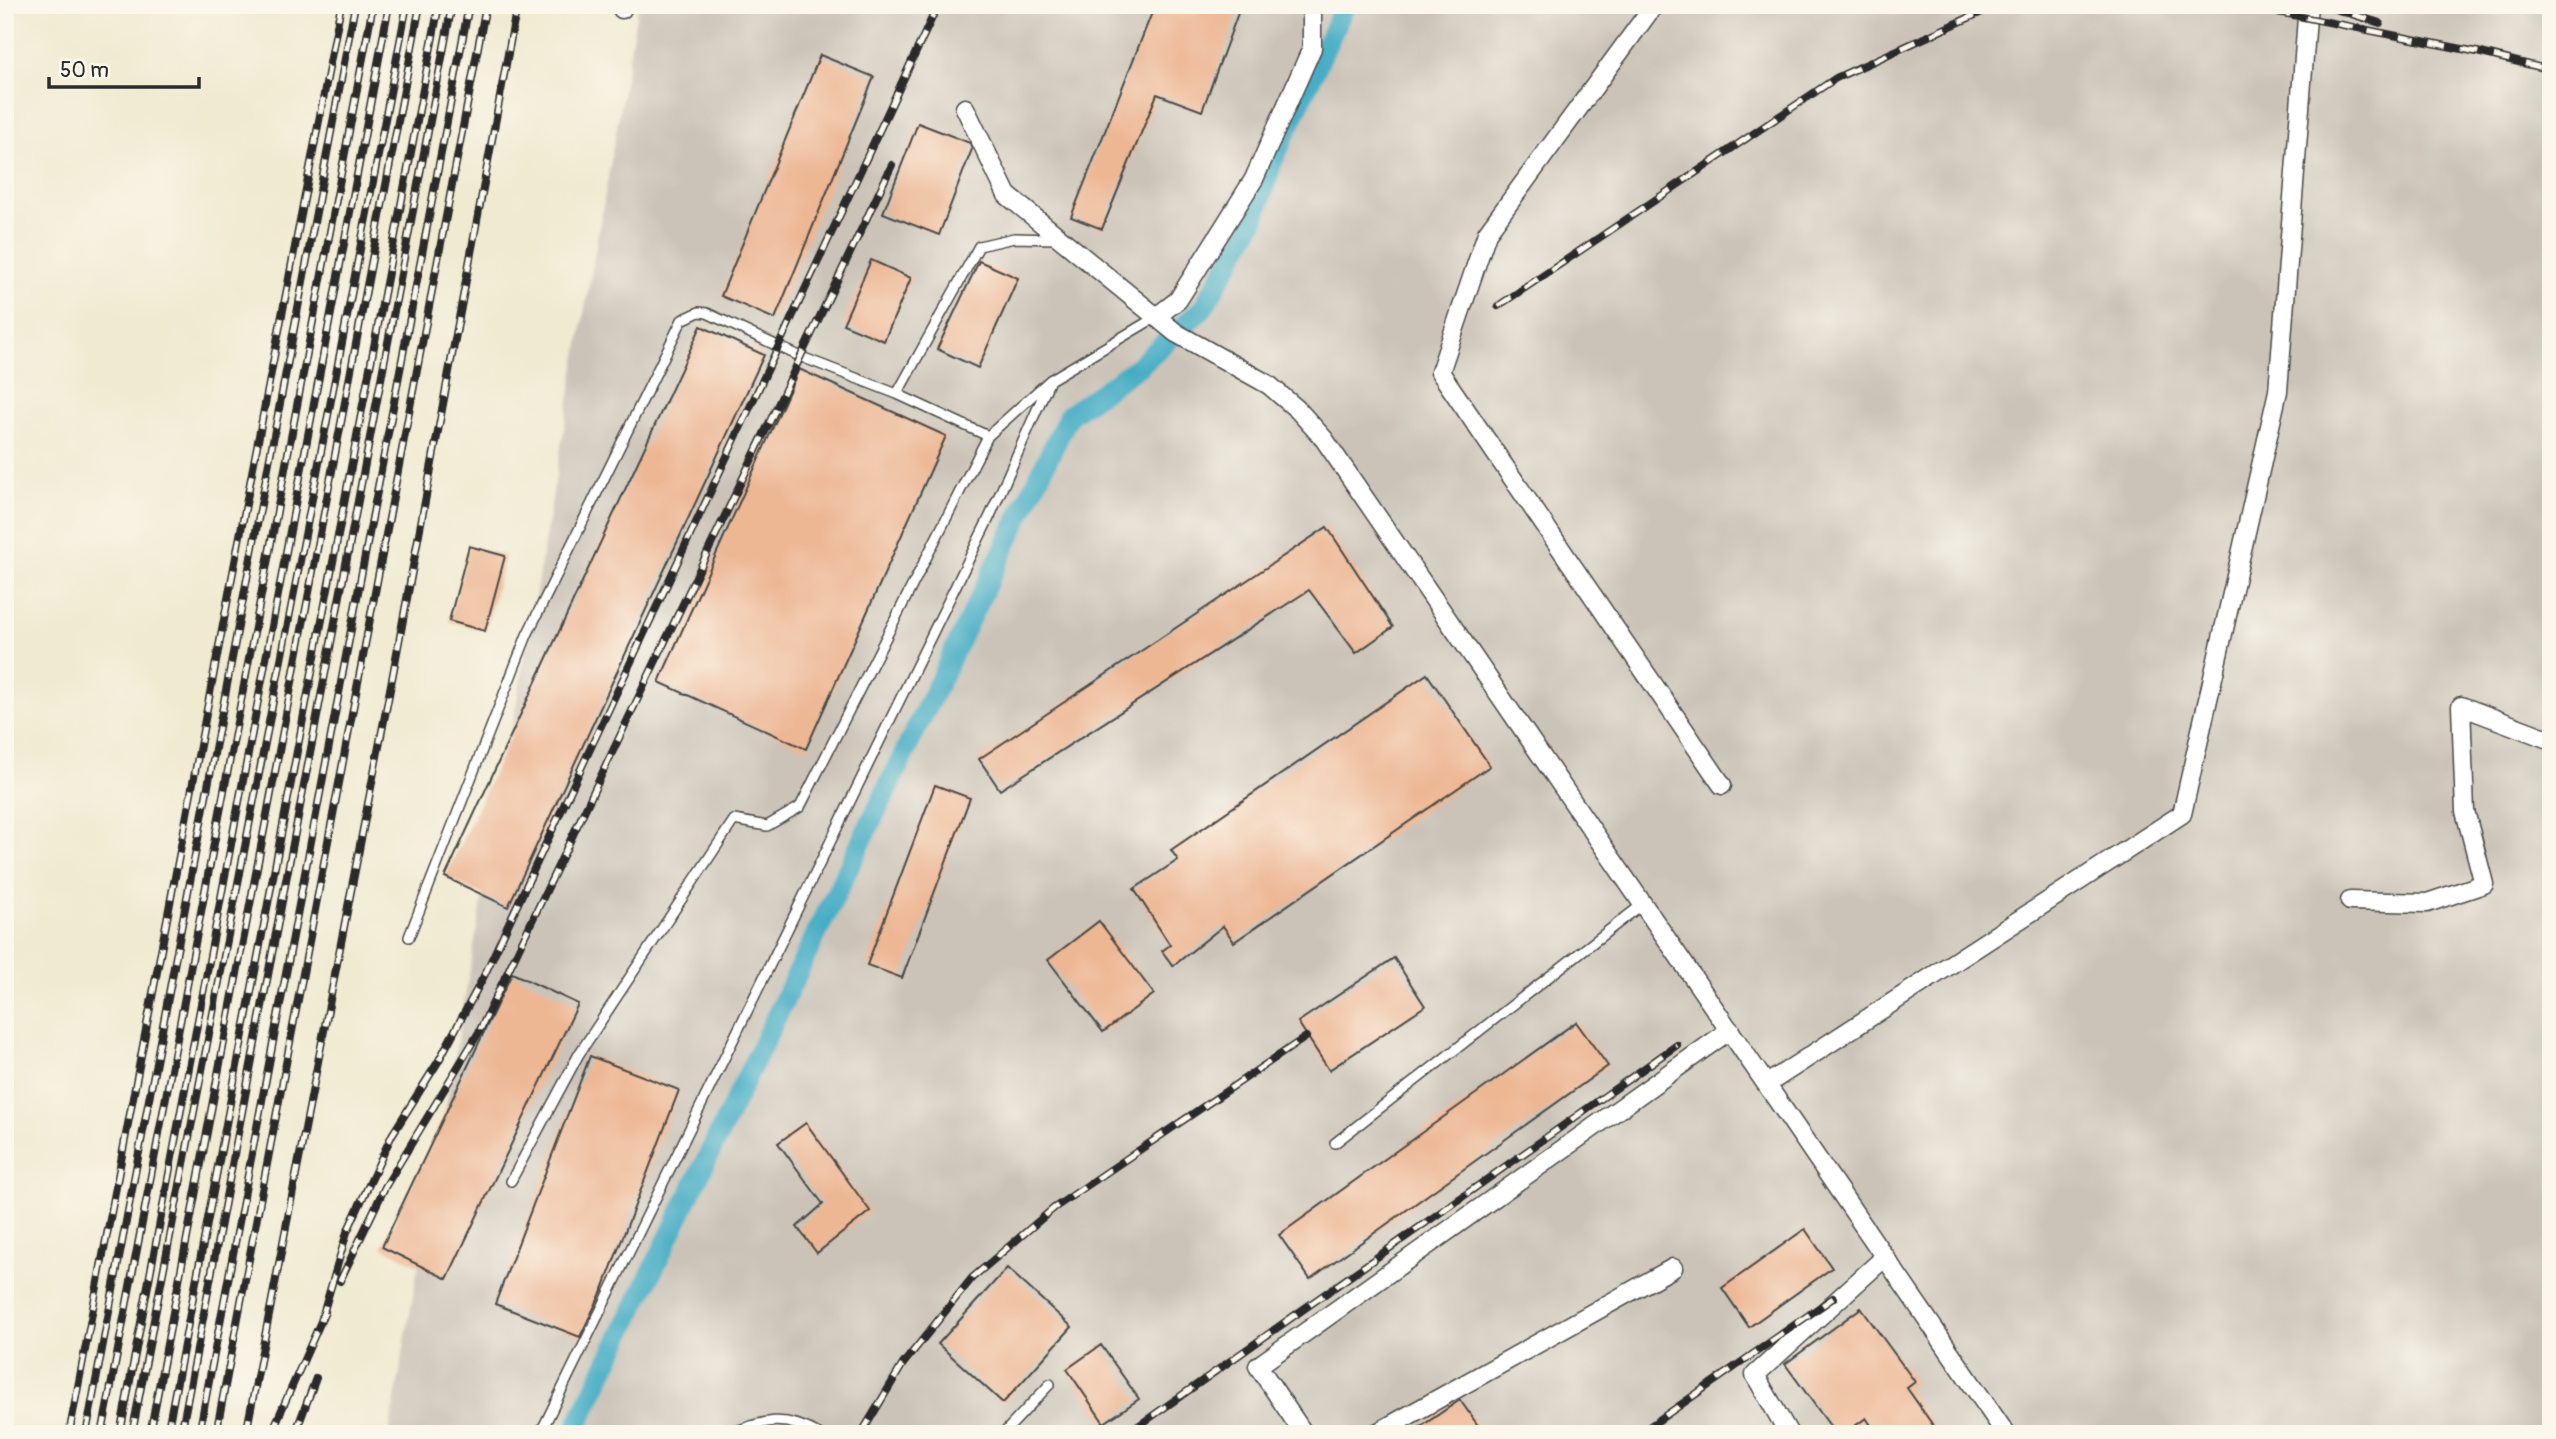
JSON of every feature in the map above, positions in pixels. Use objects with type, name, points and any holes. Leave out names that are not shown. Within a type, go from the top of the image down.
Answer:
[{"type":"street","points":[[1156,317],[1178,300],[1254,179],[1312,48],[1311,5]]},
{"type":"street","points":[[1654,5],[1487,233],[1440,372],[1722,785]]},
{"type":"street","points":[[1767,1084],[2182,814],[2278,391],[2308,5]]},
{"type":"street","points":[[965,108],[1007,195],[1176,333],[1269,386],[1298,410],[1324,439],[2006,1434]]},
{"type":"street","points":[[2350,901],[2427,903],[2484,884],[2465,811],[2461,706],[2551,740]]},
{"type":"street","points":[[1304,1434],[1258,1366],[1730,1030]]},
{"type":"street","points":[[1789,1434],[1755,1375],[1885,1257]]},
{"type":"street","points":[[1375,1434],[1673,1268]]},
{"type":"lane","points":[[897,394],[979,246],[1014,239],[1061,239]]},
{"type":"lane","points":[[408,937],[527,635],[682,320],[699,312],[707,313],[799,356],[897,394],[988,436]]},
{"type":"lane","points":[[511,1181],[579,1054],[734,820],[767,826],[800,807],[988,436],[1050,380],[1156,317]]},
{"type":"lane","points":[[540,1434],[984,528],[1050,380]]},
{"type":"lane","points":[[1335,1143],[1644,903]]},
{"type":"lane","points":[[1003,1434],[1050,1384]]},
{"type":"lane","points":[[729,1434],[763,1421],[795,1421],[819,1434]]},
{"type":"shaded area","points":[[638,5],[2551,5],[2551,1434],[389,1434]]},
{"type":"building","points":[[1155,5],[1241,5],[1202,111],[1157,94],[1102,229],[1071,217]]},
{"type":"building","points":[[820,55],[874,77],[775,319],[721,296]]},
{"type":"building","points":[[918,123],[970,143],[972,149],[939,235],[883,213]]},
{"type":"building","points":[[871,260],[911,278],[884,341],[843,324]]},
{"type":"building","points":[[979,261],[1018,278],[978,368],[937,349]]},
{"type":"building","points":[[701,326],[764,355],[508,907],[445,877]]},
{"type":"building","points":[[799,369],[946,436],[806,749],[659,682]]},
{"type":"building","points":[[1327,527],[1393,627],[1356,653],[1309,590],[1000,790],[979,759]]},
{"type":"building","points":[[469,546],[505,556],[485,631],[449,621]]},
{"type":"building","points":[[1427,674],[1490,766],[1234,942],[1223,926],[1173,966],[1162,951],[1170,945],[1134,889],[1178,860],[1171,850]]},
{"type":"building","points":[[935,785],[970,798],[902,978],[867,965]]},
{"type":"building","points":[[1099,921],[1154,994],[1103,1032],[1048,960]]},
{"type":"building","points":[[1394,958],[1425,1006],[1329,1070],[1298,1022]]},
{"type":"building","points":[[512,973],[578,1004],[447,1279],[382,1247]]},
{"type":"building","points":[[1576,1022],[1608,1066],[1310,1279],[1279,1235]]},
{"type":"building","points":[[590,1056],[679,1090],[603,1289],[580,1337],[495,1304]]},
{"type":"building","points":[[806,1123],[870,1211],[817,1253],[797,1227],[823,1204],[778,1143]]},
{"type":"building","points":[[1805,1229],[1832,1268],[1749,1327],[1722,1288]]},
{"type":"building","points":[[1007,1268],[1072,1327],[1003,1403],[938,1344]]},
{"type":"building","points":[[1861,1308],[1915,1382],[1907,1388],[1939,1434],[1877,1434],[1866,1418],[1844,1434],[1836,1434],[1785,1364]]},
{"type":"building","points":[[1101,1345],[1139,1399],[1104,1423],[1067,1369]]},
{"type":"building","points":[[1460,1400],[1479,1427],[1470,1434],[1410,1434]]},
{"type":"waterway","points":[[573,1434],[1069,415],[1139,366],[1203,308],[1254,220],[1272,162],[1345,5]]},
{"type":"railway","points":[[69,1434],[341,5]]},
{"type":"railway","points":[[86,1434],[355,5]]},
{"type":"railway","points":[[102,1434],[373,5]]},
{"type":"railway","points":[[120,1434],[389,5]]},
{"type":"railway","points":[[132,1434],[407,5]]},
{"type":"railway","points":[[150,1434],[420,5]]},
{"type":"railway","points":[[167,1434],[439,5]]},
{"type":"railway","points":[[181,1434],[452,5]]},
{"type":"railway","points":[[199,1434],[469,5]]},
{"type":"railway","points":[[216,1434],[486,5]]},
{"type":"railway","points":[[246,1434],[393,674],[517,5]]},
{"type":"railway","points":[[321,1321],[347,1232],[392,1135],[438,1062],[484,976],[938,5]]},
{"type":"railway","points":[[1498,306],[1836,78],[1986,10],[2011,5]]},
{"type":"railway","points":[[2243,5],[2477,52],[2551,70]]},
{"type":"railway","points":[[2322,5],[2380,23]]},
{"type":"railway","points":[[340,1281],[385,1187],[479,1032],[892,165]]},
{"type":"railway","points":[[861,1434],[903,1364],[972,1278],[1054,1208],[1306,1037]]},
{"type":"railway","points":[[1127,1434],[1677,1045]]},
{"type":"railway","points":[[1639,1434],[1833,1298]]},
{"type":"railway","points":[[271,1434],[325,1312]]},
{"type":"railway","points":[[295,1434],[316,1378]]}]
